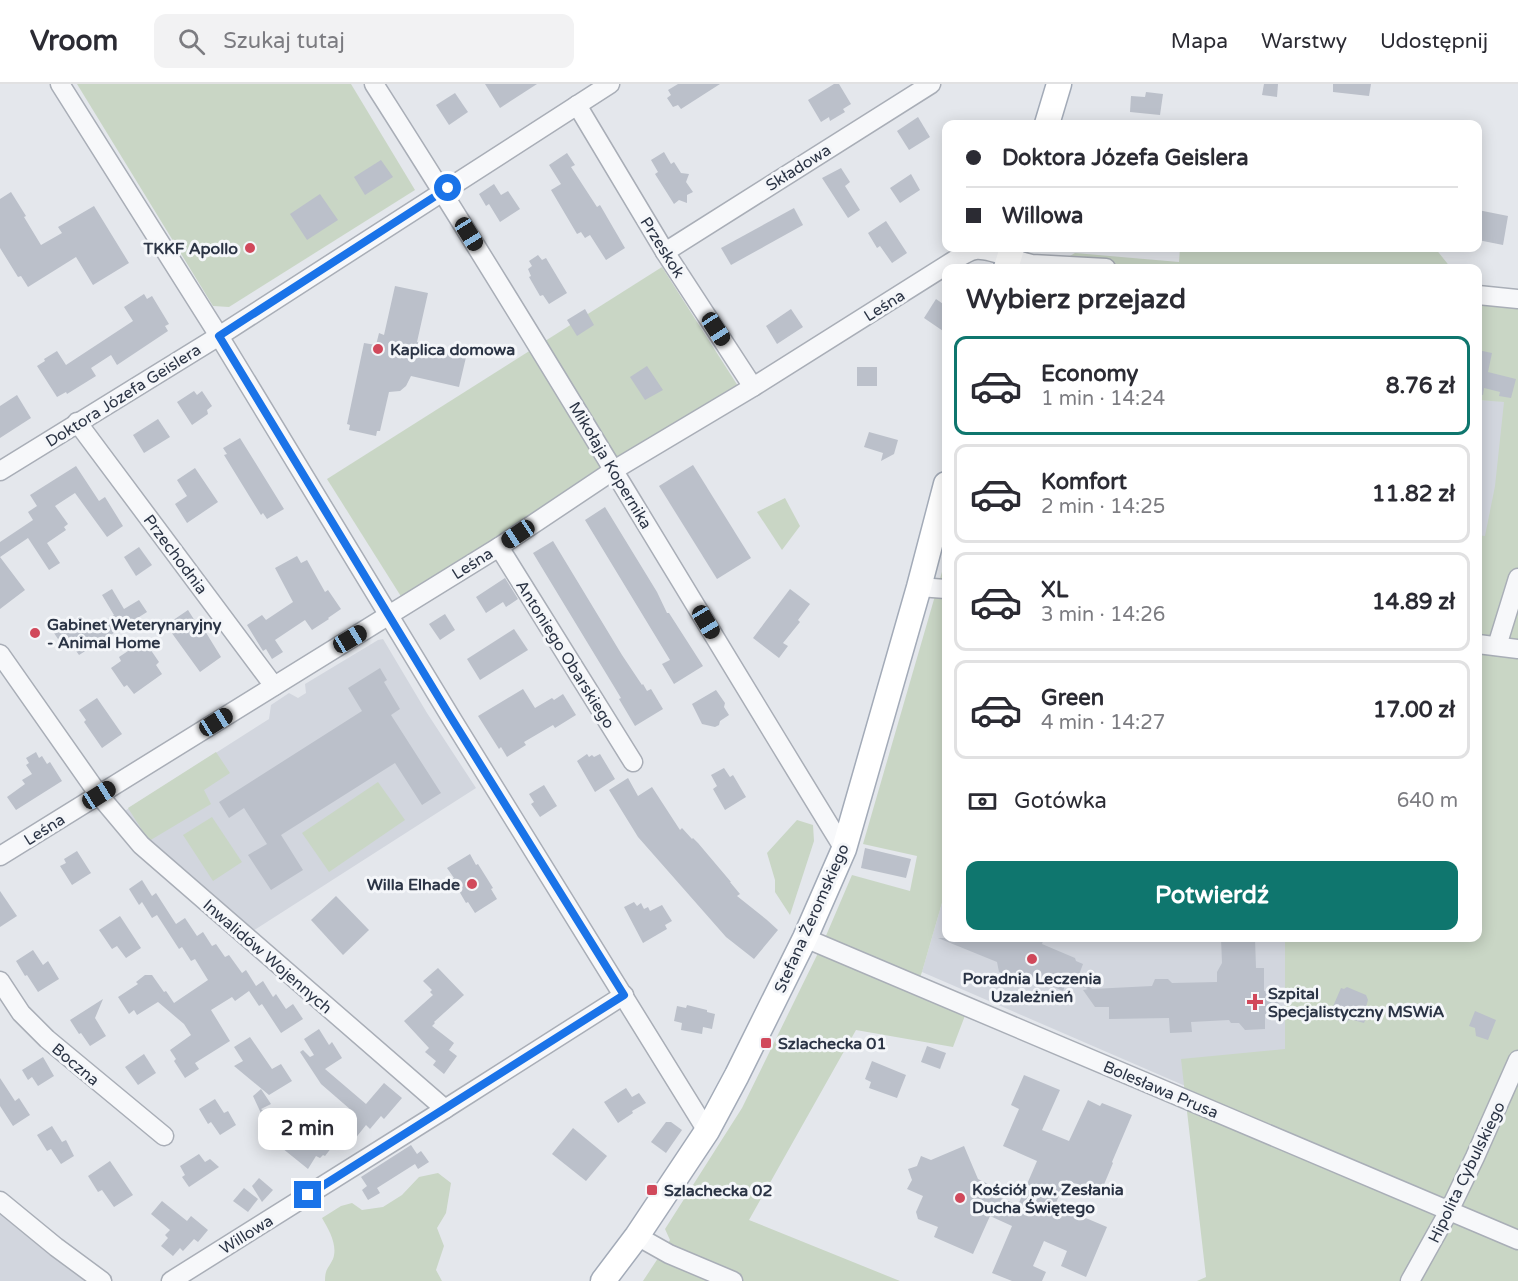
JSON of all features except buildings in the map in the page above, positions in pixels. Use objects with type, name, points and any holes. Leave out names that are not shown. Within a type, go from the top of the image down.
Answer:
[{"type":"main road","points":[[1048,120],[1059,84]]},
{"type":"main road","name":"Stefana Żeromskiego","points":[[603,1281],[637,1236],[706,1131],[737,1075],[805,938],[844,849],[942,499]]},
{"type":"street","points":[[60,84],[219,336],[706,1131]]},
{"type":"street","name":"Mikołaja Kopernika","points":[[374,84],[614,470],[844,849]]},
{"type":"street","name":"Doktora Józefa Geislera","points":[[0,471],[219,336],[610,84]]},
{"type":"street","name":"Składowa","points":[[665,252],[931,84]]},
{"type":"street","name":"Przeskok","points":[[576,105],[665,252],[753,387]]},
{"type":"street","name":"Leśna","points":[[948,264],[969,252]]},
{"type":"street","name":"Leśna","points":[[989,252],[1032,264]]},
{"type":"street","name":"Leśna","points":[[0,856],[499,547],[614,470],[753,387],[942,268]]},
{"type":"street","points":[[1482,296],[1518,299]]},
{"type":"street","name":"Przechodnia","points":[[77,422],[274,686]]},
{"type":"street","name":"Antoniego Obarskiego","points":[[499,547],[633,762]]},
{"type":"street","points":[[1497,646],[1518,578]]},
{"type":"street","points":[[919,587],[942,589]]},
{"type":"street","points":[[1482,644],[1518,649]]},
{"type":"street","name":"Inwalidów Wojennych","points":[[0,654],[99,795],[141,845],[445,1109]]},
{"type":"street","name":"Bolesława Prusa","points":[[805,938],[1518,1240]]},
{"type":"street","name":"Boczna","points":[[0,981],[21,1013],[46,1039],[164,1136]]},
{"type":"street","name":"Willowa","points":[[171,1281],[624,995]]},
{"type":"street","name":"Hipolita Cybulskiego","points":[[1410,1281],[1449,1211],[1518,1060]]},
{"type":"street","points":[[0,1200],[56,1247],[102,1281]]},
{"type":"street","points":[[637,1236],[669,1254],[733,1281]]},
{"type":"shaded area","points":[[1482,400],[1518,402],[1482,614]]},
{"type":"shaded area","points":[[383,639],[427,713],[476,788],[248,934],[120,814],[269,719],[271,705],[289,693],[298,698],[306,693],[305,684]]},
{"type":"shaded area","name":"Szpital Specjalistyczny MSWiA","points":[[942,903],[942,942],[1480,942],[1518,1032],[1257,1117],[922,972]]},
{"type":"shaded area","points":[[0,1213],[89,1281],[0,1281]]},
{"type":"green space","name":"TKKF Apollo","points":[[77,84],[351,84],[415,190],[229,307],[213,306]]},
{"type":"green space","points":[[1180,252],[1438,252],[1448,264],[1056,264],[1075,253],[1179,262]]},
{"type":"green space","points":[[662,267],[738,386],[402,598],[327,479]]},
{"type":"green space","points":[[1482,288],[1518,291],[1518,1281],[1197,1281],[1206,1277],[1181,1059],[1285,1049],[1285,942],[1482,942],[1482,536],[1485,536],[1495,486],[1504,402],[1482,400]]},
{"type":"green space","points":[[785,498],[800,526],[782,550],[757,512]]},
{"type":"green space","points":[[942,572],[942,903],[915,990],[966,1013],[953,1047],[856,1030],[749,1220],[900,1281],[643,1281],[670,1240],[665,1229],[742,1108],[822,945],[852,875],[910,891],[917,856],[863,844]]},
{"type":"green space","points":[[216,752],[230,773],[204,790],[211,804],[149,841],[128,808]]},
{"type":"green space","points":[[378,782],[405,820],[329,872],[302,833]]},
{"type":"green space","points":[[212,817],[242,862],[213,881],[183,835]]},
{"type":"green space","points":[[797,820],[813,825],[814,841],[790,915],[775,892],[775,880],[767,853]]},
{"type":"green space","points":[[438,1173],[451,1183],[446,1213],[437,1228],[444,1246],[436,1270],[442,1281],[325,1281],[326,1271],[333,1259],[334,1248],[332,1238],[322,1218],[341,1206],[352,1203],[362,1210],[383,1207],[402,1195],[419,1177]]},
{"type":"place","name":"TKKF Apollo","points":[[250,248]]},
{"type":"place","name":"Kaplica domowa","points":[[378,349]]},
{"type":"place","name":"Gabinet Weterynaryjny - Animal Home","points":[[35,633]]},
{"type":"place","name":"Willa Elhade","points":[[472,884]]},
{"type":"place","name":"Poradnia Leczenia Uzależnień","points":[[1032,959]]},
{"type":"place","name":"Szpital Specjalistyczny MSWiA","points":[[1255,1002]]},
{"type":"place","name":"Szlachecka 01","points":[[766,1043]]},
{"type":"place","name":"Szlachecka 02","points":[[652,1190]]},
{"type":"place","name":"Kościół pw. Zesłania Ducha Świętego","points":[[960,1198]]},
{"type":"route","points":[[308,1195],[624,995],[450,716],[219,336],[448,188]]}]
